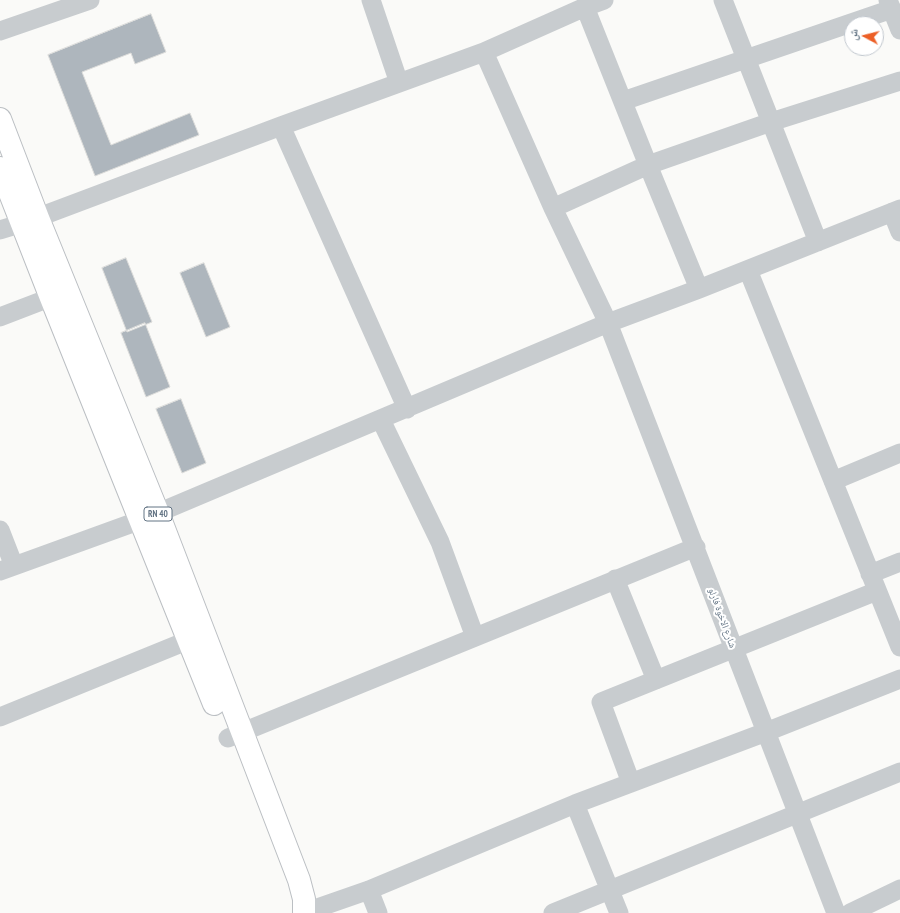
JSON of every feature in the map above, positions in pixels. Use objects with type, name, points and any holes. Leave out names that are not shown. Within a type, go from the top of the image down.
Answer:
[{"type":"main road","name":"RN 40","points":[[0,119],[30,220],[150,517],[235,735],[291,895],[304,913]]},
{"type":"main road","name":"RN 40","points":[[0,168],[30,220]]},
{"type":"main road","name":"RN 40","points":[[150,517],[189,640],[235,735]]},
{"type":"street","points":[[0,31],[90,0]]},
{"type":"street","points":[[370,0],[399,83]]},
{"type":"street","points":[[0,230],[484,52],[604,0]]},
{"type":"street","points":[[723,0],[818,242]]},
{"type":"street","points":[[622,101],[746,58],[890,4],[900,30]]},
{"type":"street","points":[[585,7],[699,289]]},
{"type":"street","name":"شارع الاخوة فارلو","points":[[484,52],[553,208],[608,323],[696,547],[733,648],[836,913]]},
{"type":"street","points":[[553,208],[648,165],[771,122],[900,81]]},
{"type":"street","points":[[281,126],[407,409]]},
{"type":"street","points":[[0,530],[7,569],[150,517],[608,323],[748,270],[896,210],[900,232]]},
{"type":"street","points":[[748,270],[900,647]]},
{"type":"street","points":[[0,317],[59,294]]},
{"type":"street","points":[[380,420],[440,542],[475,637]]},
{"type":"street","points":[[833,481],[900,453]]},
{"type":"street","points":[[235,735],[696,547]]},
{"type":"street","points":[[631,783],[601,702],[733,648],[874,582],[900,562]]},
{"type":"street","points":[[615,579],[656,680]]},
{"type":"street","points":[[0,717],[189,640]]},
{"type":"street","points":[[304,913],[369,890],[575,804],[766,732],[900,679]]},
{"type":"street","points":[[553,913],[798,815],[900,772]]},
{"type":"street","points":[[575,804],[619,913]]},
{"type":"street","points":[[850,913],[900,889]]},
{"type":"street","points":[[369,890],[378,913]]},
{"type":"building","points":[[151,14],[166,52],[135,64],[131,53],[82,72],[111,145],[190,113],[199,135],[95,176],[48,55]]},
{"type":"building","points":[[126,258],[152,322],[127,332],[102,268]]},
{"type":"building","points":[[204,263],[230,327],[206,337],[180,273]]},
{"type":"building","points":[[145,323],[170,387],[146,397],[121,333]]},
{"type":"building","points":[[181,399],[206,463],[182,473],[156,409]]}]
